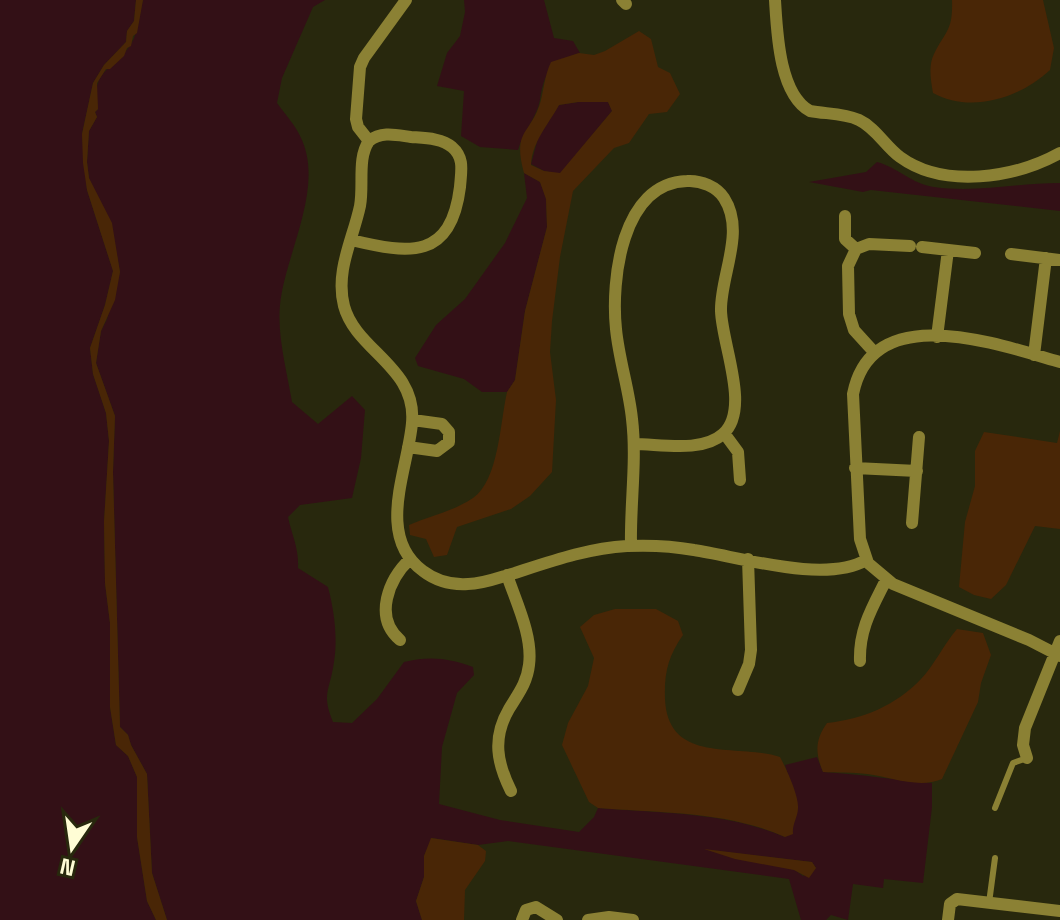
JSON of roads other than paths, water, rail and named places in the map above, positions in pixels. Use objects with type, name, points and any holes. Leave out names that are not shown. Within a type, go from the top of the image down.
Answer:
[{"type":"street","points":[[369,141],[356,119],[360,67],[406,0]]},
{"type":"street","points":[[775,0],[775,20],[788,84],[797,101],[810,111],[861,121],[902,159],[943,174],[995,174],[1031,166],[1060,153]]},
{"type":"street","points":[[351,240],[396,249],[417,248],[429,244],[446,231],[457,210],[459,155],[448,144],[386,134],[369,141],[364,152],[361,201],[342,267],[345,309],[358,333],[388,362],[407,393],[413,420],[397,526],[399,539],[410,559],[432,577],[455,584],[477,584],[576,554],[631,546],[691,549],[835,570],[846,569],[866,560]]},
{"type":"street","points":[[631,546],[634,444],[614,312],[616,269],[628,231],[646,203],[667,186],[687,181],[708,185],[725,200],[732,221],[731,255],[721,308],[736,402],[731,424],[715,439],[689,445],[634,444]]},
{"type":"street","points":[[845,216],[845,239],[856,249]]},
{"type":"street","points":[[874,352],[854,330],[849,314],[848,266],[856,249],[869,244],[975,253]]},
{"type":"street","points":[[937,337],[948,250]]},
{"type":"street","points":[[1011,254],[1053,259],[1034,355]]},
{"type":"street","points":[[1027,758],[1023,745],[1025,728],[1058,650],[886,580],[866,560],[860,539],[853,394],[860,371],[874,352],[895,339],[916,335],[993,344],[1060,362]]},
{"type":"street","points":[[408,447],[437,451],[449,442],[449,432],[442,424],[413,420]]},
{"type":"street","points":[[724,433],[738,452],[740,480]]},
{"type":"street","points":[[912,523],[919,437]]},
{"type":"street","points":[[855,468],[917,471]]},
{"type":"street","points":[[400,640],[389,626],[387,597],[392,579],[410,559]]},
{"type":"street","points":[[738,690],[749,664],[751,650],[748,559]]},
{"type":"street","points":[[507,575],[530,658],[525,684],[503,722],[497,750],[499,765],[511,791]]},
{"type":"street","points":[[860,661],[864,622],[886,580]]},
{"type":"street","points":[[948,920],[953,901],[1060,911]]},
{"type":"street","points":[[522,920],[526,910],[536,907],[557,920]]},
{"type":"street","points":[[588,920],[609,917],[633,920]]},
{"type":"lane","points":[[995,808],[1013,763],[1027,758]]},
{"type":"lane","points":[[989,903],[995,858]]}]
